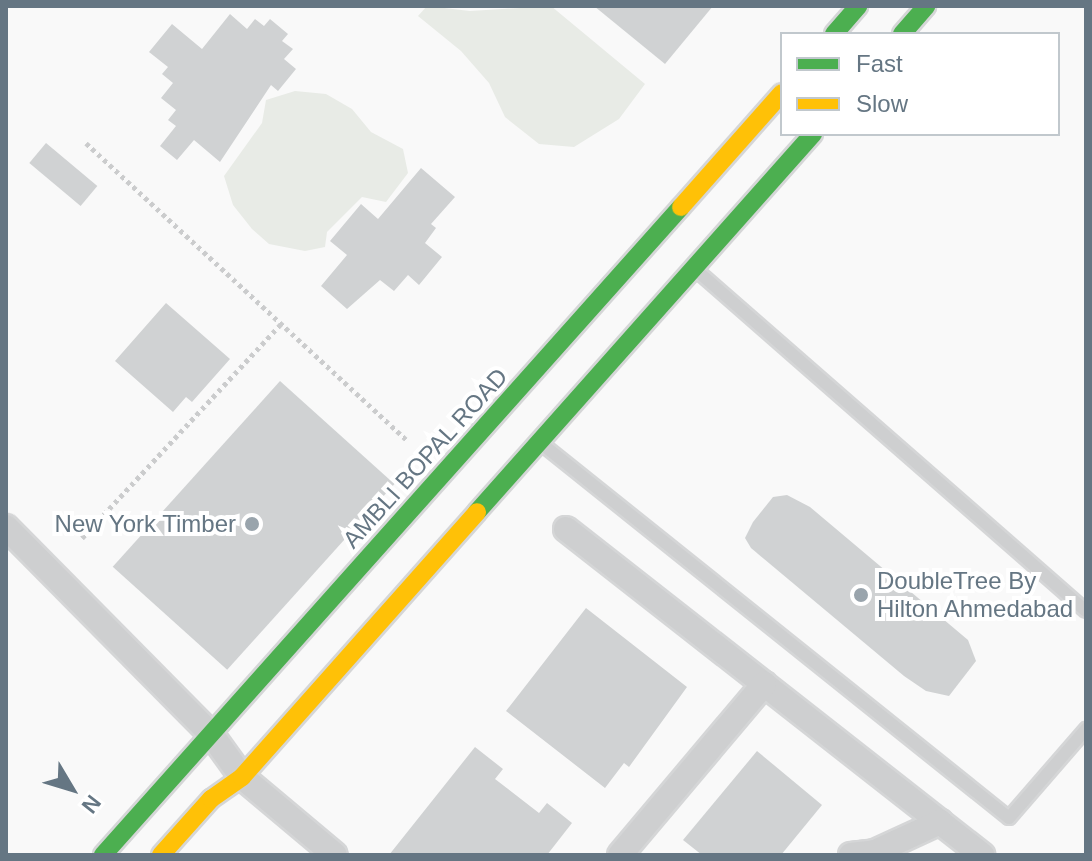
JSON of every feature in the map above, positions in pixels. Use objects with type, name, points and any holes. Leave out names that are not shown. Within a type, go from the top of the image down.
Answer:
[{"type":"street","points":[[836,32],[858,6]]},
{"type":"street","points":[[904,32],[926,6]]},
{"type":"street","name":"AMBLI BOPAL ROAD","points":[[103,855],[780,95]]},
{"type":"street","points":[[161,855],[211,799],[242,777],[536,439],[811,136]]},
{"type":"street","points":[[6,527],[211,734],[242,777],[335,855]]},
{"type":"street","points":[[566,529],[982,855]]},
{"type":"street","points":[[620,855],[764,684]]},
{"type":"street","points":[[851,855],[875,852],[940,822]]},
{"type":"lane","points":[[692,267],[1086,611]]},
{"type":"lane","points":[[536,439],[1009,818],[1086,729]]},
{"type":"path","points":[[86,143],[406,439]]},
{"type":"path","points":[[82,538],[282,323]]},
{"type":"shaded area","points":[[427,6],[470,11],[551,6],[645,84],[619,119],[574,147],[539,144],[505,117],[489,83],[461,51],[418,16]]},
{"type":"shaded area","points":[[295,91],[326,94],[352,109],[371,132],[403,149],[408,173],[386,202],[362,197],[327,232],[325,247],[305,251],[269,244],[252,229],[233,205],[224,176],[262,123],[266,100]]},
{"type":"building","points":[[594,6],[713,6],[665,64]]},
{"type":"building","points":[[230,14],[247,29],[255,19],[264,26],[270,19],[288,34],[282,41],[293,49],[284,59],[296,69],[278,91],[271,85],[220,162],[194,140],[177,160],[160,146],[176,126],[168,120],[176,110],[161,98],[173,83],[162,74],[168,67],[149,52],[172,24],[202,49]]},
{"type":"building","points":[[46,143],[97,186],[81,206],[29,163]]},
{"type":"building","points":[[421,168],[455,197],[431,224],[436,228],[425,243],[442,257],[419,285],[408,275],[394,291],[380,280],[347,309],[321,286],[347,255],[330,241],[361,204],[378,219]]},
{"type":"building","points":[[166,303],[230,359],[192,402],[186,397],[173,412],[115,361]]},
{"type":"building","name":"New York Timber","points":[[280,381],[394,484],[227,670],[113,567]]},
{"type":"building","name":"DoubleTree By Hilton Ahmedabad","points":[[787,495],[810,507],[968,640],[976,661],[949,696],[926,691],[904,676],[751,548],[745,538],[753,522],[773,497]]},
{"type":"building","points":[[586,608],[687,687],[629,767],[624,763],[605,788],[506,711]]},
{"type":"building","points":[[475,747],[503,769],[495,779],[539,813],[547,803],[572,823],[547,855],[389,855]]},
{"type":"building","points":[[757,751],[822,805],[781,855],[702,855],[683,840]]},
{"type":"traffic: fast","points":[[836,32],[858,6]]},
{"type":"traffic: fast","points":[[904,32],[926,6]]},
{"type":"traffic: fast","points":[[477,512],[811,136]]},
{"type":"traffic: fast","points":[[103,855],[681,207]]},
{"type":"traffic: slow","points":[[681,207],[780,95]]},
{"type":"traffic: slow","points":[[161,855],[211,799],[242,777],[477,512]]},
{"type":"place","name":"New York Timber","points":[[252,524]]},
{"type":"place","name":"DoubleTree By Hilton Ahmedabad","points":[[861,595]]}]
